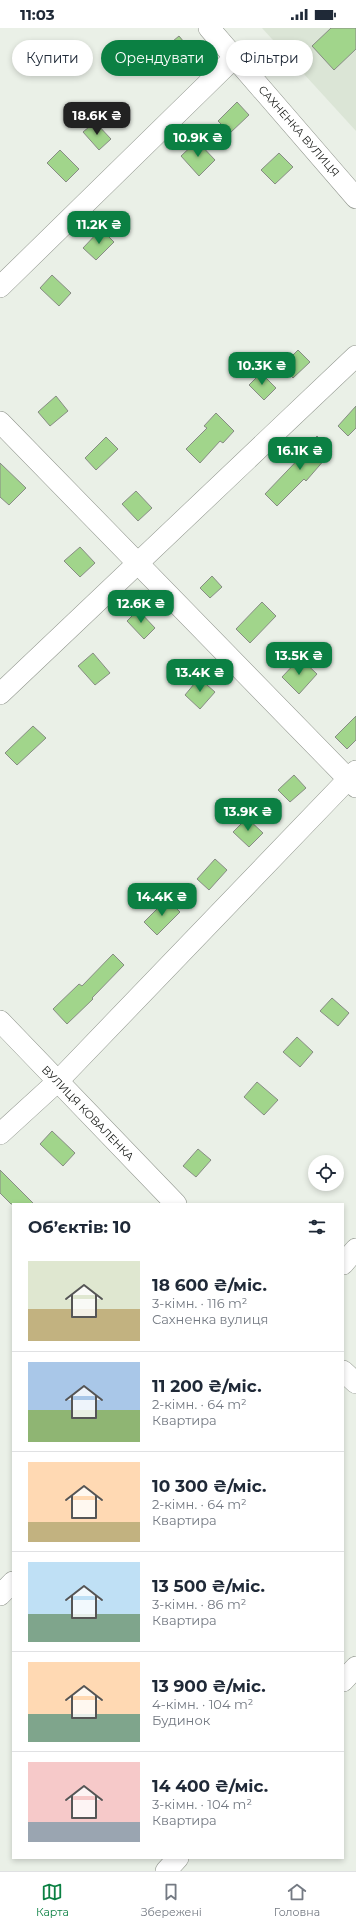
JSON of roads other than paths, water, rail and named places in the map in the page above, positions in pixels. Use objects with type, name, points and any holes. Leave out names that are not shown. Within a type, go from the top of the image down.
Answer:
[{"type":"street","name":"САХНЕНКА ВУЛИЦЯ","points":[[209,28],[226,47]]},
{"type":"street","points":[[0,287],[226,66]]},
{"type":"street","name":"САХНЕНКА ВУЛИЦЯ","points":[[251,76],[356,198]]},
{"type":"street","points":[[0,694],[356,356]]},
{"type":"street","points":[[0,422],[137,564],[353,779],[58,1081],[0,1134]]},
{"type":"street","name":"ВУЛИЦЯ КОВАЛЕНКА","points":[[0,1022],[175,1203]]},
{"type":"street","points":[[344,1263],[356,1249]]},
{"type":"street","points":[[344,1372],[356,1383]]},
{"type":"street","points":[[0,1595],[12,1583]]},
{"type":"street","points":[[344,1680],[356,1667]]},
{"type":"street","points":[[166,1871],[177,1859]]}]
